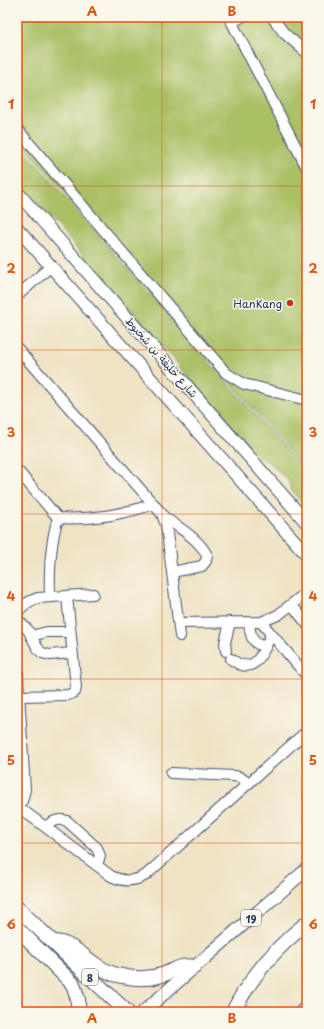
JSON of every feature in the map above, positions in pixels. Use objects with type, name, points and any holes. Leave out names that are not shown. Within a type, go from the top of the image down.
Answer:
[{"type":"highway","name":"8","points":[[17,908],[127,1012]]},
{"type":"highway","points":[[233,1012],[262,964],[289,937],[307,923]]},
{"type":"highway","points":[[17,928],[72,984],[78,1000],[78,1012]]},
{"type":"highway","points":[[54,942],[68,945],[104,970],[129,978],[152,977],[182,966],[194,967]]},
{"type":"main road","name":"شارع خليفة بن شخبوط","points":[[17,192],[307,523]]},
{"type":"main road","name":"شارع خليفة بن شخبوط","points":[[17,228],[307,555]]},
{"type":"main road","name":"19","points":[[143,1012],[307,868]]},
{"type":"main road","points":[[301,1012],[307,1006]]},
{"type":"lane","points":[[242,17],[231,20],[307,168]]},
{"type":"lane","points":[[272,17],[284,33],[307,53]]},
{"type":"lane","points":[[17,128],[226,374],[244,384],[307,400]]},
{"type":"lane","points":[[17,296],[50,267]]},
{"type":"lane","points":[[17,348],[164,517],[190,535],[201,546],[207,555],[206,561],[202,566],[172,572]]},
{"type":"lane","points":[[17,470],[58,518],[106,517],[133,511],[154,504]]},
{"type":"lane","points":[[164,517],[180,636]]},
{"type":"lane","points":[[50,597],[49,561],[58,518]]},
{"type":"lane","points":[[179,623],[261,622],[278,615],[307,592]]},
{"type":"lane","points":[[17,614],[24,604],[38,598],[92,594]]},
{"type":"lane","points":[[20,696],[73,694],[76,687],[67,596]]},
{"type":"lane","points":[[292,605],[307,624]]},
{"type":"lane","points":[[17,619],[24,625],[39,651],[46,655],[72,653]]},
{"type":"lane","points":[[230,622],[225,643],[228,655],[239,664],[252,664],[260,658],[271,634]]},
{"type":"lane","points":[[249,622],[252,639],[258,644],[266,646]]},
{"type":"lane","points":[[261,622],[307,676]]},
{"type":"lane","points":[[31,636],[47,632],[70,632]]},
{"type":"lane","points":[[17,660],[25,790],[22,802],[18,806],[118,879],[133,881],[146,875],[307,731]]},
{"type":"lane","points":[[171,773],[234,776],[239,777],[249,783]]},
{"type":"lane","points":[[46,827],[54,820],[67,821],[97,848],[100,856],[97,865]]},
{"type":"green space","points":[[17,17],[307,17],[307,471],[17,137]]},
{"type":"green space","points":[[17,142],[307,474],[307,508],[291,490],[288,480],[267,461],[258,457],[17,180]]},
{"type":"place","name":"HanKang","points":[[290,303]]}]
